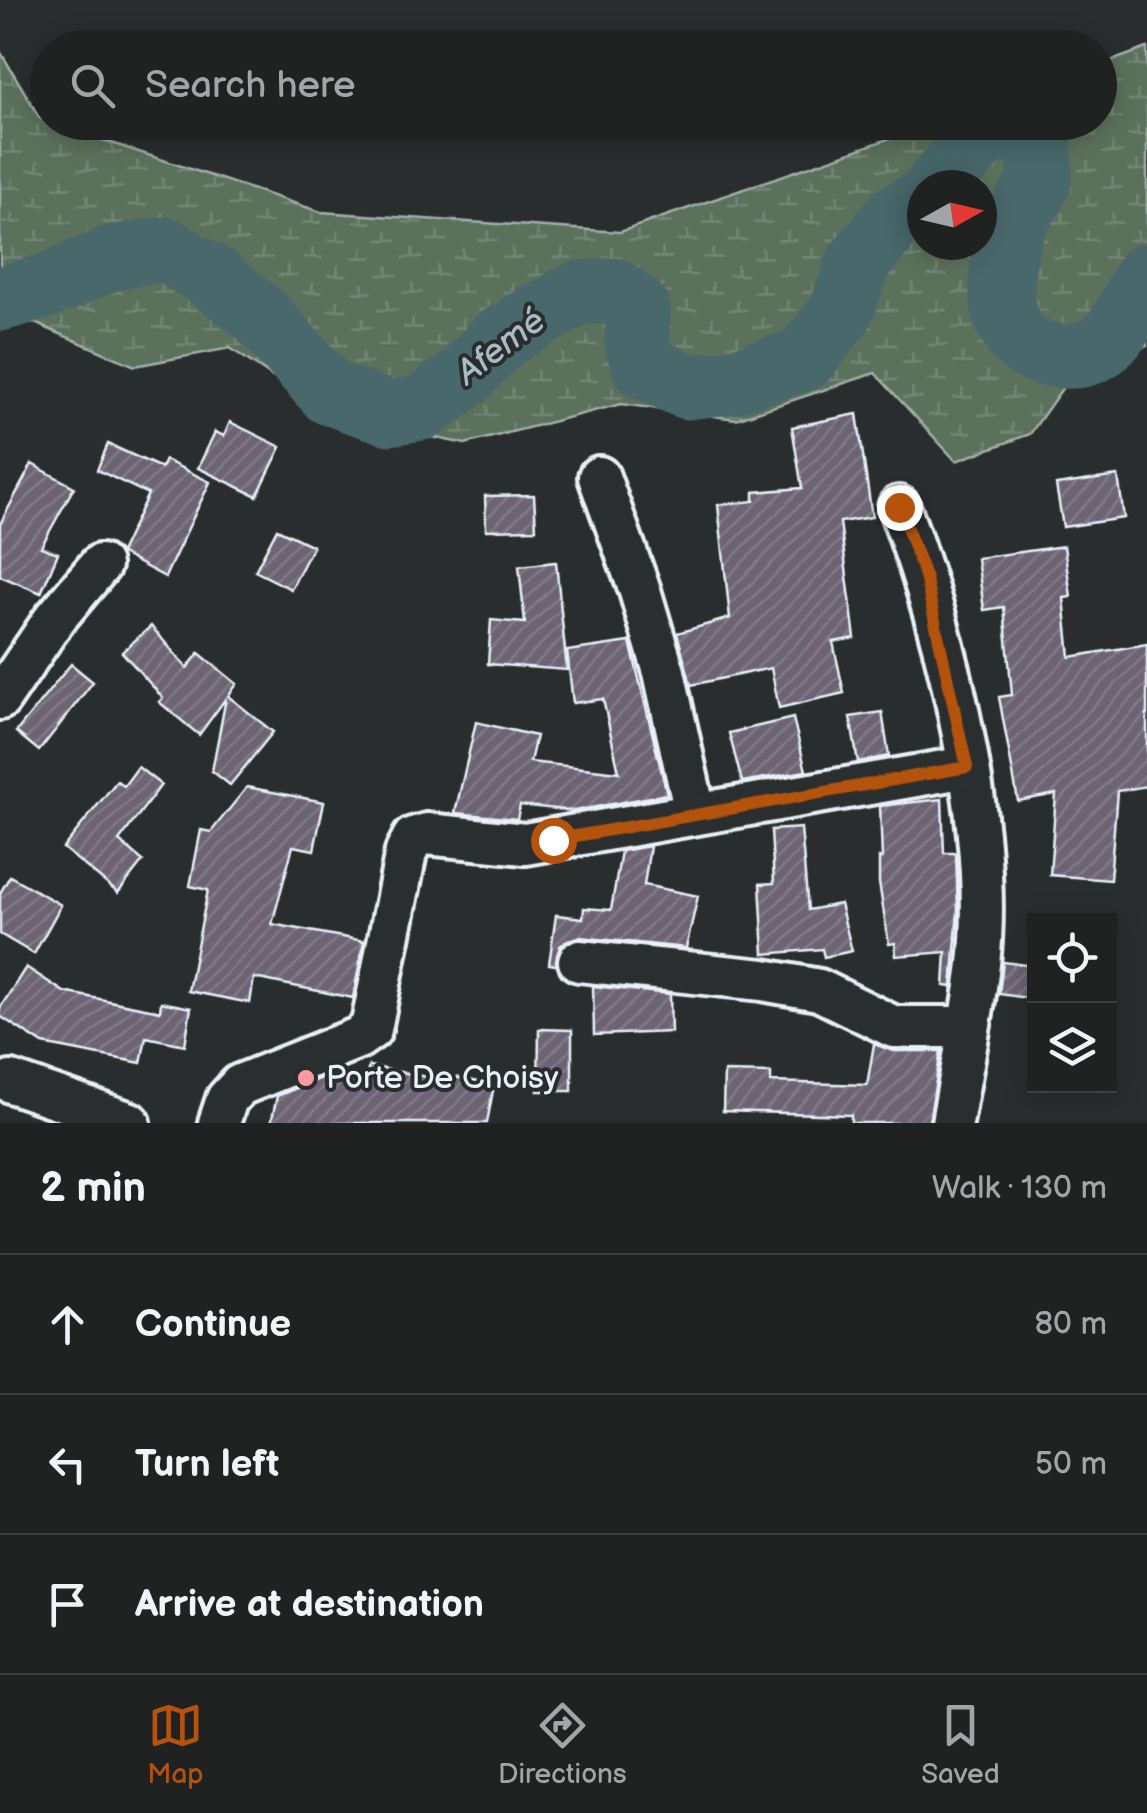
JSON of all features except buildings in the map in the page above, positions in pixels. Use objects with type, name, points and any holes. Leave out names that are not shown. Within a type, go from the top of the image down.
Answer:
[{"type":"street","points":[[598,477],[654,640],[696,812]]},
{"type":"street","points":[[899,507],[925,576],[967,767],[978,844],[979,964],[952,1123]]},
{"type":"street","points":[[0,699],[53,622],[100,565]]},
{"type":"street","points":[[219,1123],[227,1099],[240,1085],[358,1038],[371,1029],[406,852],[413,838],[427,834],[526,844],[967,767]]},
{"type":"street","points":[[579,962],[763,980],[819,990],[894,1027],[968,1028]]},
{"type":"street","points":[[11,1082],[130,1123]]},
{"type":"green space","points":[[1147,48],[1147,346],[1078,366],[1030,434],[956,461],[875,373],[736,419],[621,404],[465,444],[330,416],[230,348],[135,366],[30,321],[0,322],[0,51],[30,101],[30,140],[103,140],[321,212],[620,232],[885,140],[1117,140],[1117,59]]},
{"type":"waterway","name":"Afemé","points":[[951,170],[977,140]]},
{"type":"waterway","name":"Afemé","points":[[1028,140],[1040,148],[1039,179],[1013,226],[1002,287],[1010,325],[1020,340],[1036,351],[1058,356],[1093,351],[1124,320],[1147,275]]},
{"type":"waterway","name":"Afemé","points":[[0,299],[47,286],[111,258],[165,249],[216,280],[259,314],[330,393],[390,413],[422,408],[462,379],[498,340],[535,317],[579,293],[614,290],[638,309],[637,342],[644,367],[687,387],[729,382],[804,359],[840,314],[859,262],[896,216],[907,210]]},
{"type":"place","name":"Porte De Choisy","points":[[306,1078]]},
{"type":"route","points":[[553,840],[967,767],[925,576],[899,507]]}]
